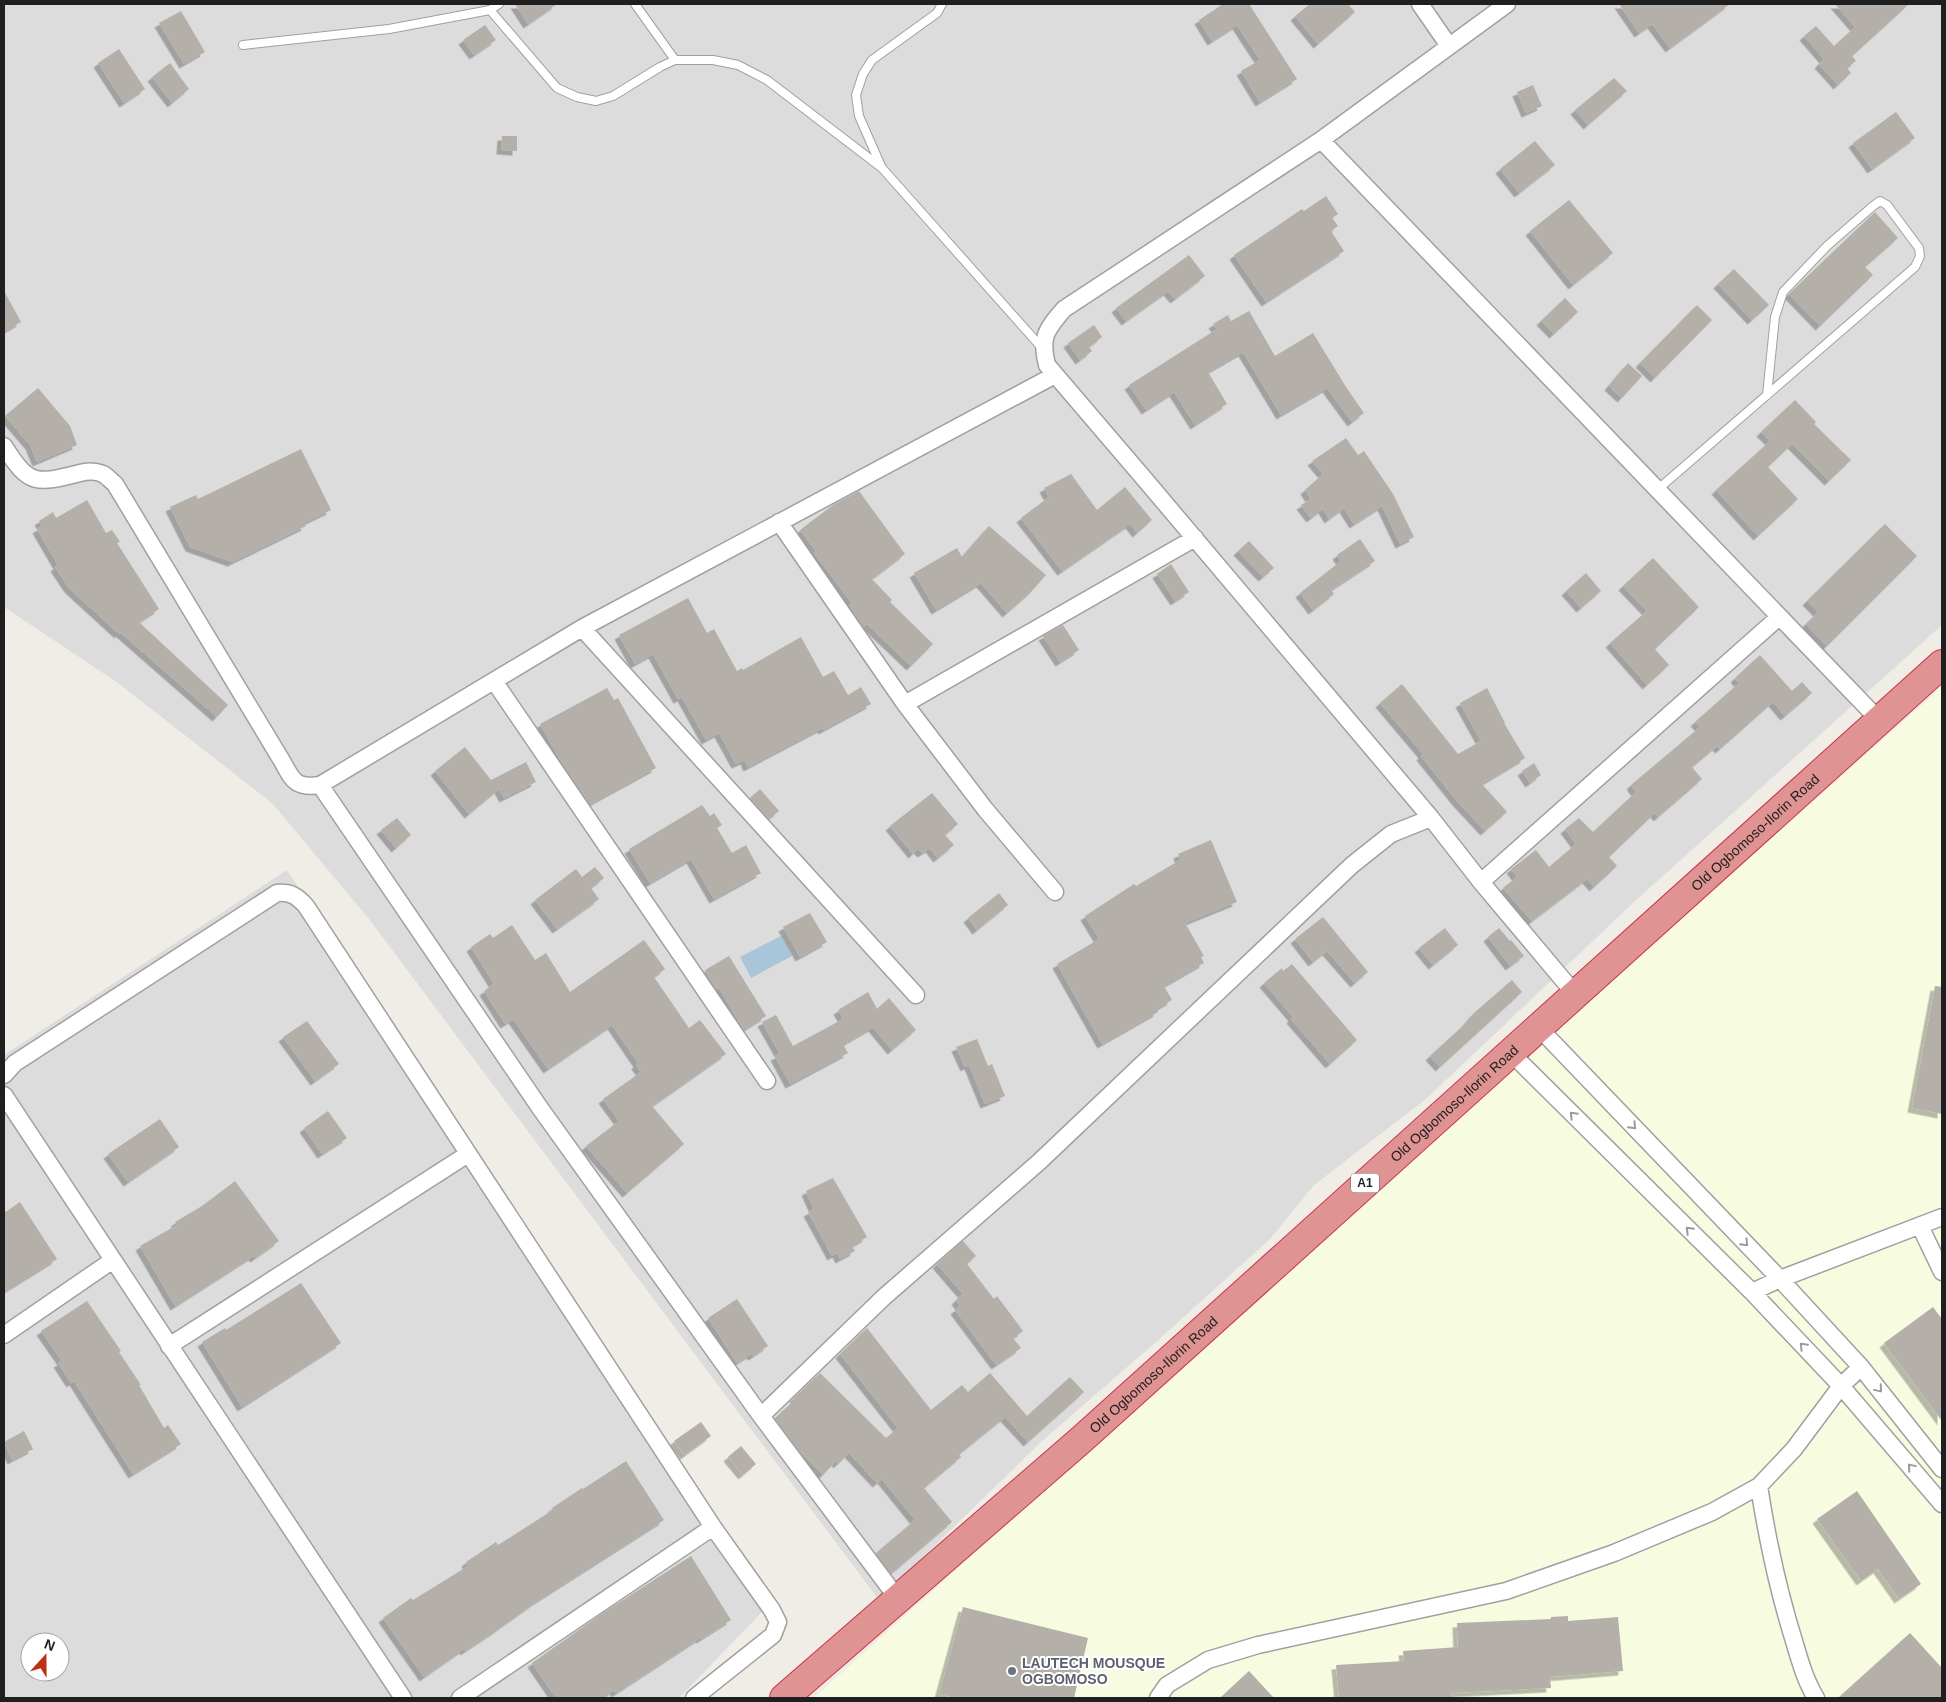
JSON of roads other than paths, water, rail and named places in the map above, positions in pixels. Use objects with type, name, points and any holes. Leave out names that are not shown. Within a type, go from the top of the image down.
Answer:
[{"type":"highway","name":"Old Ogbomoso-Ilorin Road","points":[[784,1698],[1097,1425],[1942,664]]},
{"type":"street","points":[[1420,4],[1449,46]]},
{"type":"street","points":[[1507,4],[1321,140],[1064,309],[1045,334],[1043,350],[1047,365],[1055,375],[1431,818],[1481,882],[1575,994]]},
{"type":"street","points":[[1321,140],[1879,720]]},
{"type":"street","points":[[4,446],[17,466],[34,479],[48,482],[86,472],[102,473],[115,484],[295,782],[306,787],[320,785],[582,628],[1055,375]]},
{"type":"street","points":[[778,522],[905,704],[985,809],[1055,892]]},
{"type":"street","points":[[905,704],[1195,538]]},
{"type":"street","points":[[1481,882],[1779,616]]},
{"type":"street","points":[[582,628],[916,995]]},
{"type":"street","points":[[494,681],[767,1081]]},
{"type":"street","points":[[320,785],[540,1108],[761,1416],[898,1599]]},
{"type":"street","points":[[761,1416],[884,1297],[1039,1162],[1352,866],[1391,834],[1431,818]]},
{"type":"street","points":[[4,1075],[15,1064],[277,893],[287,892],[296,896],[306,906],[713,1527],[772,1610],[778,1622],[773,1635],[694,1698]]},
{"type":"street","points":[[1538,1028],[1780,1280],[1860,1367],[1942,1469]]},
{"type":"street","points":[[1510,1053],[1752,1292],[1841,1386],[1942,1504]]},
{"type":"street","points":[[4,1096],[403,1698]]},
{"type":"street","points":[[170,1346],[468,1154]]},
{"type":"street","points":[[1752,1292],[1942,1217]]},
{"type":"street","points":[[1920,1226],[1942,1272]]},
{"type":"street","points":[[4,1335],[113,1260]]},
{"type":"street","points":[[1158,1698],[1167,1685],[1208,1660],[1258,1645],[1506,1591],[1614,1553],[1712,1512],[1759,1486],[1794,1449],[1841,1386],[1860,1367]]},
{"type":"street","points":[[1759,1486],[1767,1537],[1782,1603],[1808,1684],[1816,1698]]},
{"type":"street","points":[[460,1698],[713,1527]]},
{"type":"lane","points":[[243,45],[389,29],[490,10],[499,4]]},
{"type":"lane","points":[[635,4],[675,60]]},
{"type":"lane","points":[[882,168],[859,116],[856,95],[861,81],[872,60],[937,13],[942,4]]},
{"type":"lane","points":[[490,10],[557,88],[578,97],[596,101],[613,96],[675,60],[713,60],[738,65],[767,80],[882,168],[1043,350]]},
{"type":"lane","points":[[1657,490],[1767,395],[1915,267],[1920,256],[1919,248],[1887,205],[1880,201],[1873,206],[1827,246],[1783,292],[1775,317],[1767,395]]},
{"type":"water","points":[[781,936],[792,956],[751,978],[740,957]]},
{"type":"place","name":"LAUTECH MOUSQUE OGBOMOSO","points":[[1012,1671]]}]
